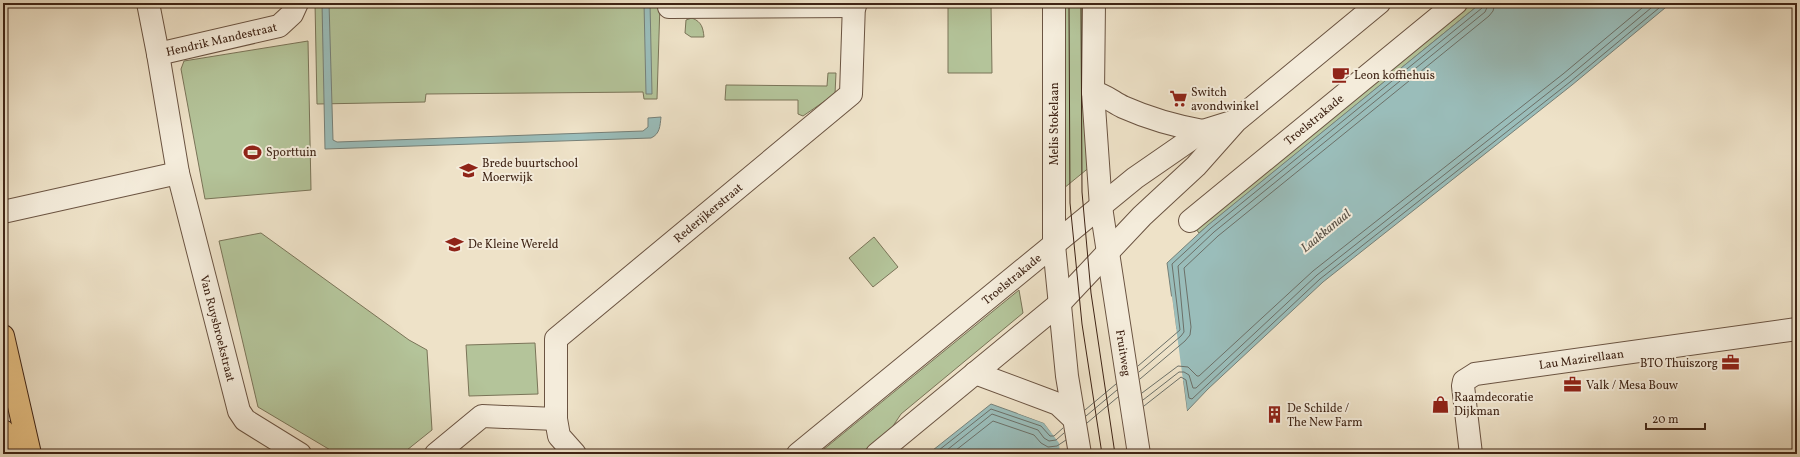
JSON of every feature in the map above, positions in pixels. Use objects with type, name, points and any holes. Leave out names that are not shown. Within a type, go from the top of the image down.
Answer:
[{"type":"main road","points":[[3,336],[30,454]]},
{"type":"main road","points":[[3,431],[8,454]]},
{"type":"street","name":"Van Ruysbroekstraat","points":[[148,3],[178,173],[239,411],[245,420],[300,454]]},
{"type":"street","name":"Hendrik Mandestraat","points":[[158,54],[279,26],[292,14],[297,3]]},
{"type":"street","points":[[669,3],[669,6],[855,5]]},
{"type":"street","name":"Melis Stokelaan","points":[[1054,3],[1054,245],[1059,304]]},
{"type":"street","points":[[1094,3],[1093,92],[1101,207]]},
{"type":"street","name":"Troelstrakade","points":[[877,454],[1059,304],[1142,216],[1196,166],[1236,121],[1379,3]]},
{"type":"street","name":"Troelstrakade","points":[[1190,221],[1456,3]]},
{"type":"street","name":"Rederijkerstraat","points":[[556,419],[556,340],[851,94],[855,5]]},
{"type":"street","points":[[1093,92],[1106,96],[1123,107],[1166,124],[1203,131]]},
{"type":"street","name":"Troelstrakade","points":[[798,454],[1135,178],[1203,131],[1236,121]]},
{"type":"street","points":[[3,212],[178,173]]},
{"type":"street","name":"Fruitweg","points":[[1101,207],[1139,453]]},
{"type":"street","points":[[1059,304],[1067,376],[1080,454]]},
{"type":"street","name":"Lau Mazirellaan","points":[[1471,454],[1463,386],[1464,381],[1475,374],[1797,329]]},
{"type":"street","points":[[976,373],[1058,404],[1074,420]]},
{"type":"street","points":[[436,454],[482,416],[556,419],[559,436],[575,454]]},
{"type":"green space","points":[[315,3],[660,3],[657,99],[644,99],[643,92],[426,94],[425,102],[317,104]]},
{"type":"green space","points":[[948,3],[991,3],[992,73],[948,73]]},
{"type":"green space","points":[[1058,3],[1087,3],[1091,166],[1058,193]]},
{"type":"green space","points":[[1464,3],[1481,3],[1199,233],[1192,224]]},
{"type":"green space","points":[[692,18],[698,21],[704,37],[691,37],[685,33],[686,20]]},
{"type":"green space","name":"Sporttuin","points":[[308,41],[311,190],[205,199],[181,69],[184,61]]},
{"type":"green space","points":[[828,73],[836,73],[835,94],[803,116],[798,114],[798,100],[725,100],[726,85],[827,86]]},
{"type":"green space","points":[[261,233],[409,340],[427,350],[432,430],[402,454],[337,454],[258,407],[219,241]]},
{"type":"green space","points":[[874,237],[898,267],[873,287],[849,258]]},
{"type":"green space","points":[[1019,290],[1023,313],[901,414],[889,432],[862,454],[818,454]]},
{"type":"green space","points":[[535,343],[538,394],[469,396],[466,345]]},
{"type":"water","points":[[322,3],[329,3],[333,140],[337,142],[643,131],[648,127],[648,118],[661,117],[659,129],[651,138],[325,149]]},
{"type":"water","points":[[644,3],[650,3],[652,94],[646,94]]},
{"type":"water","name":"Laakkanaal","points":[[1481,3],[1671,3],[1572,85],[1323,282],[1208,389],[1187,411],[1183,381],[1087,454],[928,454],[991,404],[1044,423],[1051,432],[1176,329],[1167,263],[1208,225]]},
{"type":"pier","points":[[1172,296],[1187,411],[1185,412],[1181,384],[1090,454],[1060,454],[1059,443],[1044,423],[1017,413],[1019,412],[1045,421],[1051,430],[1174,328],[1170,298]]},
{"type":"tram line","points":[[1069,3],[1070,203],[1082,324],[1102,454]]},
{"type":"tram line","points":[[1081,3],[1082,192],[1091,293],[1115,454]]},
{"type":"place","name":"Leon koffiehuis","points":[[1341,75]]},
{"type":"place","name":"Switch avondwinkel","points":[[1178,99]]},
{"type":"place","name":"Sporttuin","points":[[253,152]]},
{"type":"place","name":"Brede buurtschool Moerwijk","points":[[469,170]]},
{"type":"place","name":"De Kleine Wereld","points":[[455,244]]},
{"type":"place","name":"BTO Thuiszorg","points":[[1731,363]]},
{"type":"place","name":"Valk / Mesa Bouw","points":[[1573,385]]},
{"type":"place","name":"Raamdecoratie Dijkman","points":[[1441,404]]},
{"type":"place","name":"De Schilde / The New Farm","points":[[1274,415]]}]
